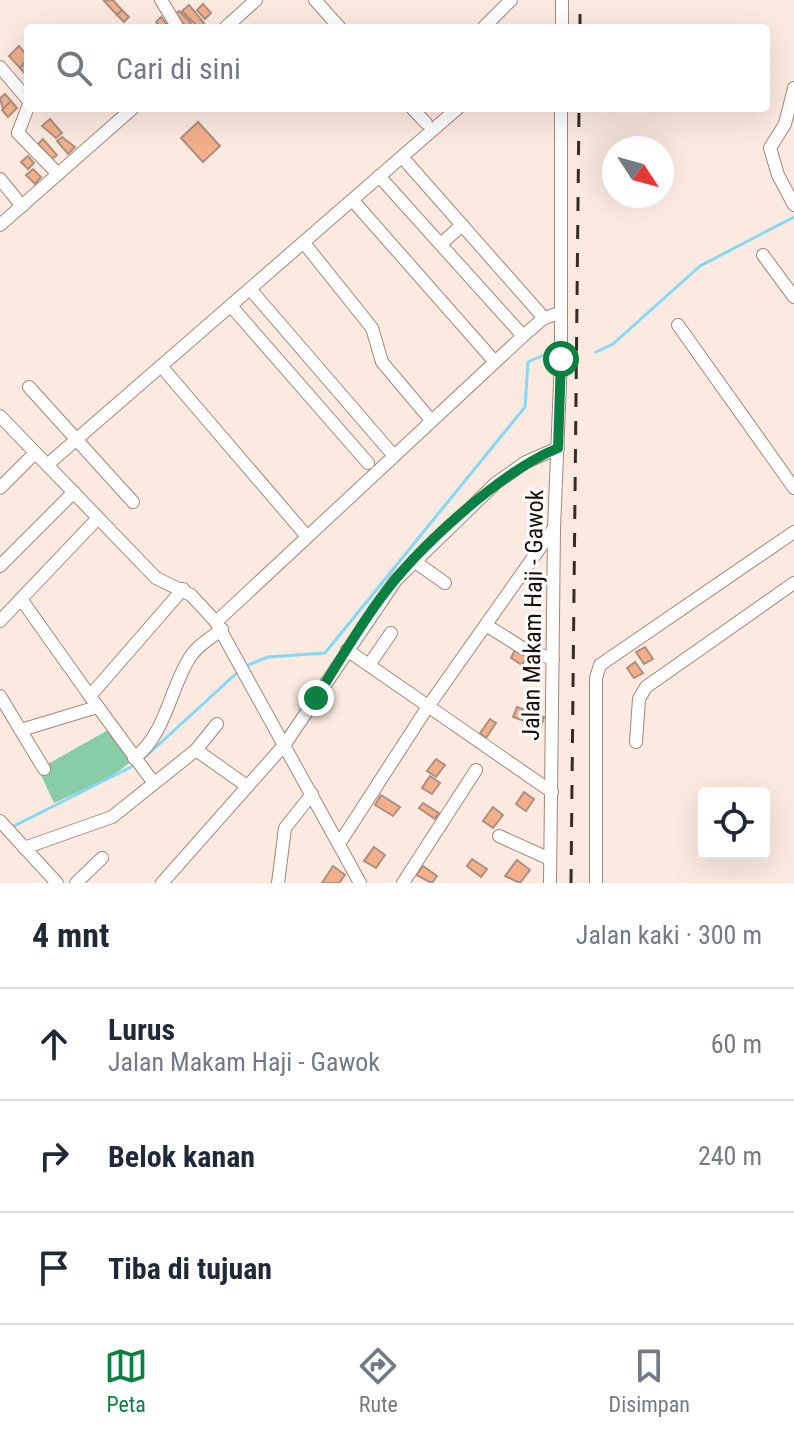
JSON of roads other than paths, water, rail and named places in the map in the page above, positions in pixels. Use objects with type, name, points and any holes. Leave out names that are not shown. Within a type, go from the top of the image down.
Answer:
[{"type":"street","points":[[161,0],[176,24]]},
{"type":"street","points":[[233,24],[256,0]]},
{"type":"street","points":[[315,0],[336,24]]},
{"type":"street","points":[[487,24],[511,0]]},
{"type":"street","points":[[562,0],[562,23]]},
{"type":"street","points":[[0,67],[24,95]]},
{"type":"street","points":[[794,88],[785,124],[770,148],[778,175],[794,205]]},
{"type":"street","points":[[26,112],[19,135],[58,174]]},
{"type":"street","points":[[0,225],[128,112]]},
{"type":"street","points":[[416,112],[426,123]]},
{"type":"street","points":[[47,465],[453,112]]},
{"type":"street","name":"Jalan Makam Haji - Gawok","points":[[550,883],[554,528],[561,359],[561,112]]},
{"type":"street","points":[[402,157],[544,318]]},
{"type":"street","points":[[379,176],[523,336]]},
{"type":"street","points":[[0,179],[22,206]]},
{"type":"street","points":[[355,203],[495,362]]},
{"type":"street","points":[[441,244],[462,225]]},
{"type":"street","points":[[304,243],[372,328],[376,351],[382,362],[430,419]]},
{"type":"street","points":[[763,255],[794,297]]},
{"type":"street","points":[[250,289],[394,456]]},
{"type":"street","points":[[231,306],[368,463]]},
{"type":"street","points":[[137,761],[172,701],[189,659],[219,626],[523,336],[544,318],[560,313]]},
{"type":"street","points":[[678,325],[794,488]]},
{"type":"street","points":[[161,366],[304,533]]},
{"type":"street","points":[[29,387],[133,502]]},
{"type":"street","points":[[1,421],[159,581],[183,589],[219,626],[341,841],[360,883]]},
{"type":"street","points":[[162,883],[285,744],[381,597],[496,483],[526,462],[558,448]]},
{"type":"street","points":[[0,488],[35,453]]},
{"type":"street","points":[[0,566],[74,492]]},
{"type":"street","points":[[0,621],[98,518]]},
{"type":"street","points":[[341,841],[427,708],[554,528]]},
{"type":"street","points":[[596,883],[596,678],[600,665],[794,532]]},
{"type":"street","points":[[414,561],[445,583]]},
{"type":"street","points":[[636,742],[639,699],[646,687],[794,583]]},
{"type":"street","points":[[21,730],[93,701],[183,589]]},
{"type":"street","points":[[21,599],[153,782]]},
{"type":"street","points":[[486,625],[524,649],[553,659]]},
{"type":"street","points":[[369,665],[391,633]]},
{"type":"street","points":[[347,650],[552,792]]},
{"type":"street","points":[[0,696],[4,712],[21,730],[44,769]]},
{"type":"street","points":[[24,848],[104,822],[196,750],[217,724]]},
{"type":"street","points":[[196,750],[247,786]]},
{"type":"street","points":[[403,883],[476,770]]},
{"type":"street","points":[[278,883],[285,828],[312,794]]},
{"type":"street","points":[[3,825],[57,883]]},
{"type":"street","points":[[499,836],[550,859]]},
{"type":"street","points":[[76,883],[102,858]]},
{"type":"waterway","points":[[596,352],[613,344],[700,266],[794,217]]},
{"type":"waterway","points":[[246,666],[268,657],[325,653],[525,407],[528,362],[548,353]]},
{"type":"waterway","points":[[143,759],[240,670]]},
{"type":"waterway","points":[[12,827],[137,764]]},
{"type":"railway","points":[[580,0],[580,24]]},
{"type":"railway","points":[[571,883],[579,112]]}]
